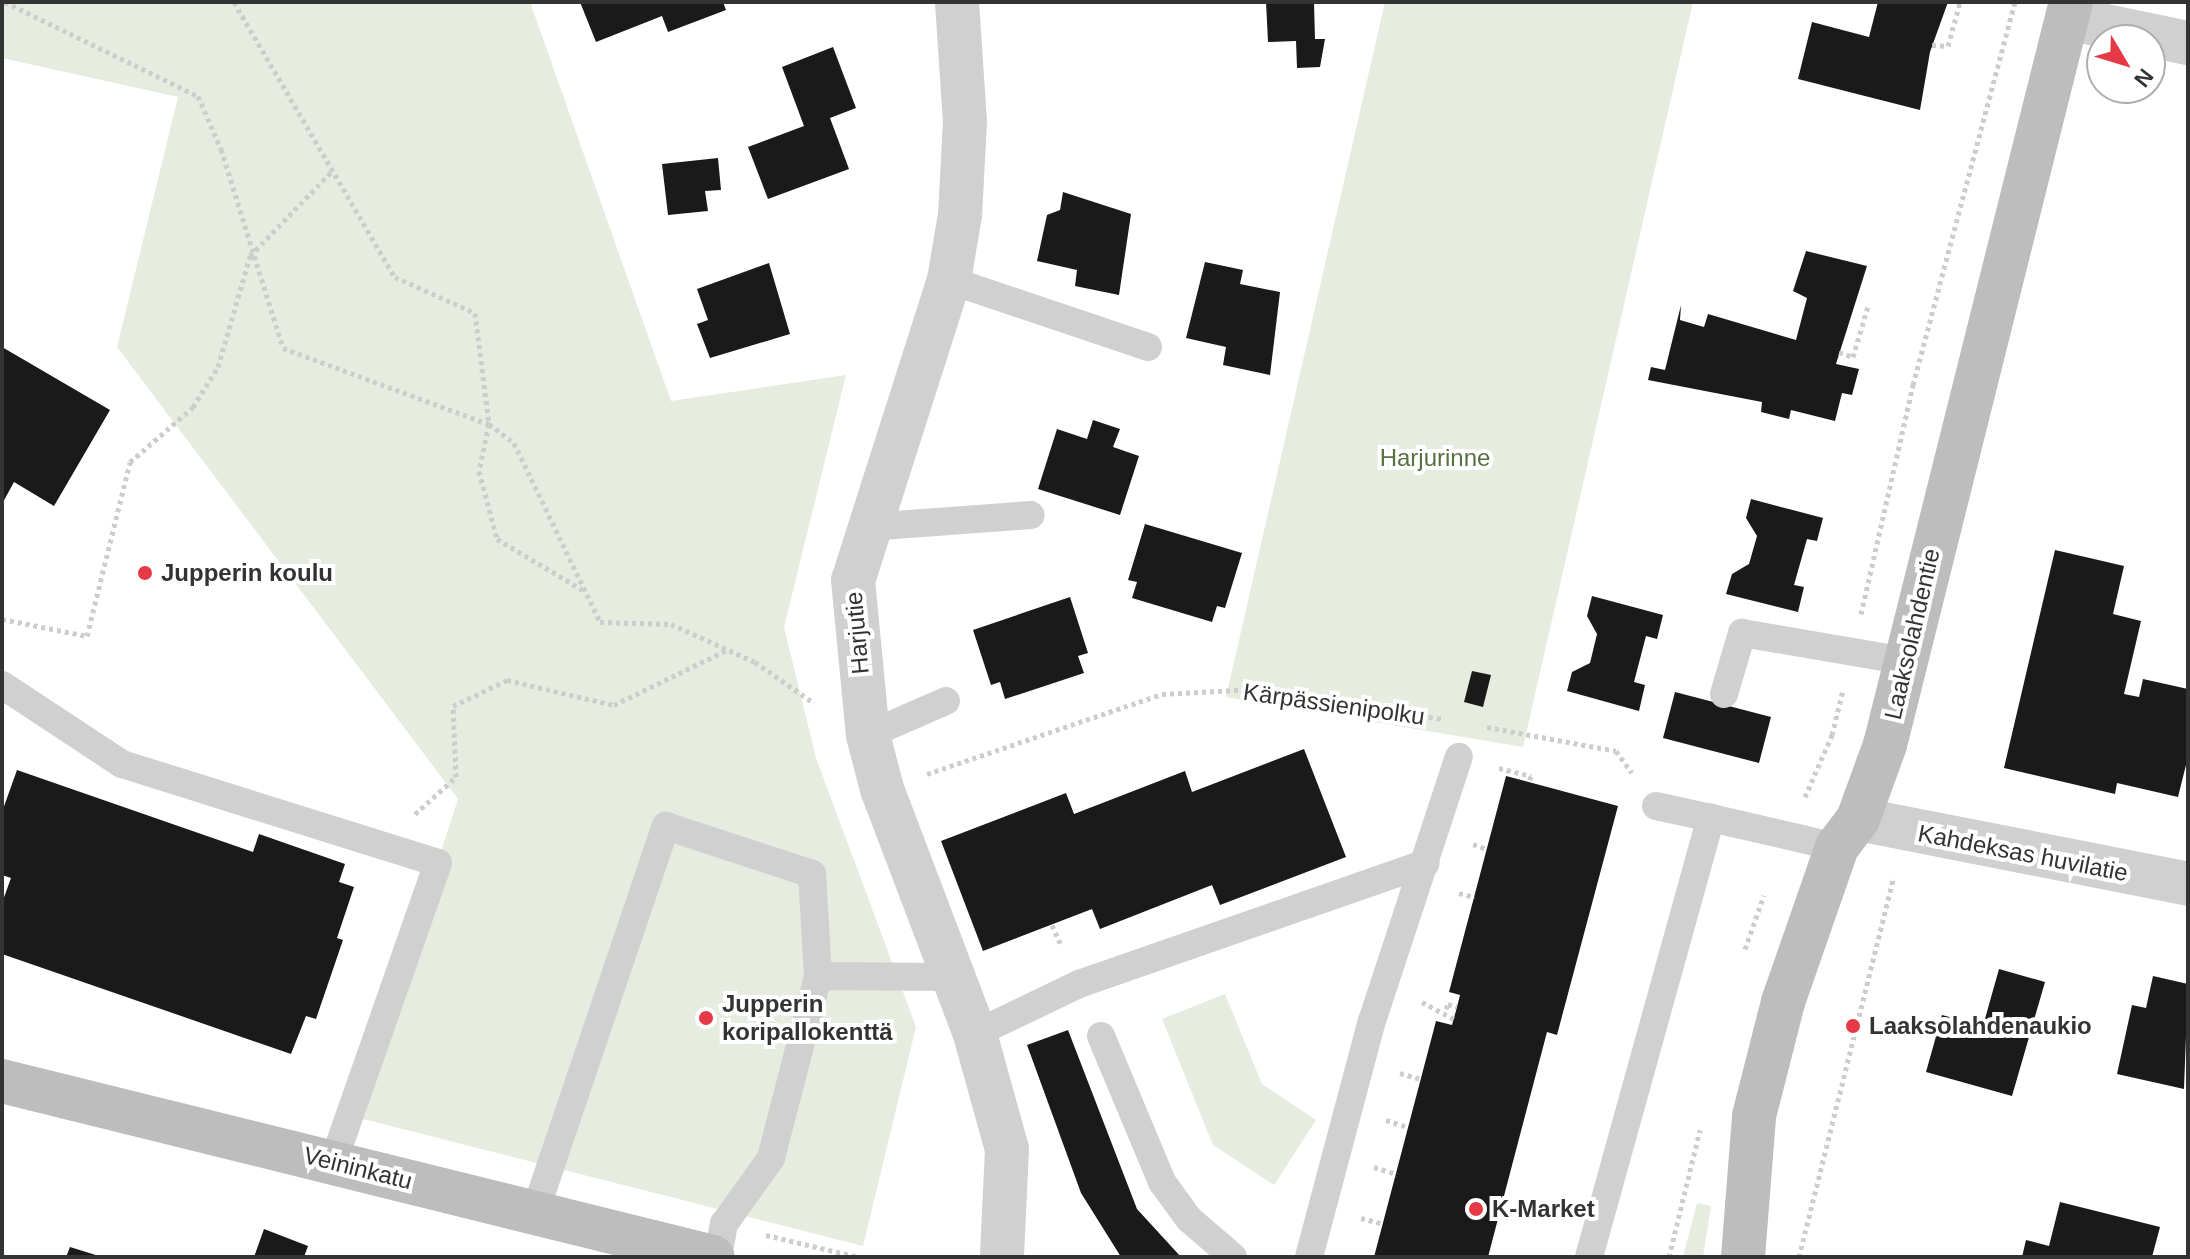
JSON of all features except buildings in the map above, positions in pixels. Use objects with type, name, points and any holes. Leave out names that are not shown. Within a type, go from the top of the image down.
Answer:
[{"type":"street","name":"Harjutie","points":[[957,2],[965,121],[960,215],[949,280],[853,580],[868,735],[882,789],[948,977],[975,1034],[1007,1149],[1002,1257]]},
{"type":"street","points":[[2069,10],[2188,43]]},
{"type":"street","name":"Laaksolahdentie","points":[[1743,1257],[1754,1116],[1802,939],[1885,745],[2069,10]]},
{"type":"street","name":"Kahdeksas huvilatie","points":[[1848,833],[2188,884]]},
{"type":"street","name":"Veininkatu","points":[[2,1081],[715,1257]]},
{"type":"lane","points":[[949,280],[1148,347]]},
{"type":"lane","points":[[868,527],[1031,515]]},
{"type":"lane","points":[[1724,694],[1742,633],[1906,661]]},
{"type":"lane","points":[[2,685],[122,764],[438,863],[333,1162]]},
{"type":"lane","points":[[868,735],[946,701]]},
{"type":"lane","points":[[1309,1257],[1372,1021],[1459,757]]},
{"type":"lane","points":[[1656,806],[1711,818],[1848,833]]},
{"type":"lane","points":[[1589,1257],[1711,818]]},
{"type":"lane","points":[[535,1212],[666,826],[812,874],[818,976],[771,1158],[724,1224],[715,1257]]},
{"type":"lane","points":[[975,1034],[1079,984],[1426,863]]},
{"type":"lane","points":[[818,976],[948,977]]},
{"type":"lane","points":[[1101,1036],[1162,1182],[1189,1219],[1233,1257]]},
{"type":"path","points":[[5,2],[198,96],[221,149],[250,256],[283,348],[489,424],[514,443],[600,622],[671,624],[728,650],[819,706]]},
{"type":"path","points":[[234,2],[395,277],[475,313],[489,424],[479,471],[497,539],[585,592]]},
{"type":"path","points":[[1932,45],[1948,46],[1960,2]]},
{"type":"path","points":[[2,619],[87,636],[130,462],[193,407],[218,367],[250,256],[332,171]]},
{"type":"path","points":[[1839,352],[1853,357],[1868,306]]},
{"type":"path","points":[[382,845],[456,777],[453,706],[507,680],[614,705],[728,650]]},
{"type":"path","name":"Kärpässienipolku","points":[[882,789],[1162,694],[1255,689],[1453,721]]},
{"type":"path","points":[[1483,726],[1616,751],[1656,806]]},
{"type":"path","points":[[1446,1009],[1448,1004],[1457,1007]]},
{"type":"green space","points":[[2,2],[530,2],[671,401],[846,375],[784,627],[816,758],[916,1027],[863,1246],[355,1117],[458,799],[117,347],[178,97],[2,58]]},
{"type":"green space","name":"Harjurinne","points":[[1385,2],[1693,2],[1523,747],[1226,697]]},
{"type":"green space","points":[[1225,994],[1262,1084],[1316,1120],[1274,1185],[1213,1145],[1162,1019]]},
{"type":"green space","points":[[1697,1203],[1711,1206],[1703,1257],[1683,1257]]},
{"type":"place","name":"Jupperin koulu","points":[[145,573]]},
{"type":"place","name":"Jupperin koripallokenttä","points":[[706,1018]]},
{"type":"place","name":"Laaksolahdenaukio","points":[[1853,1026]]},
{"type":"place","name":"K-Market","points":[[1476,1209]]}]
